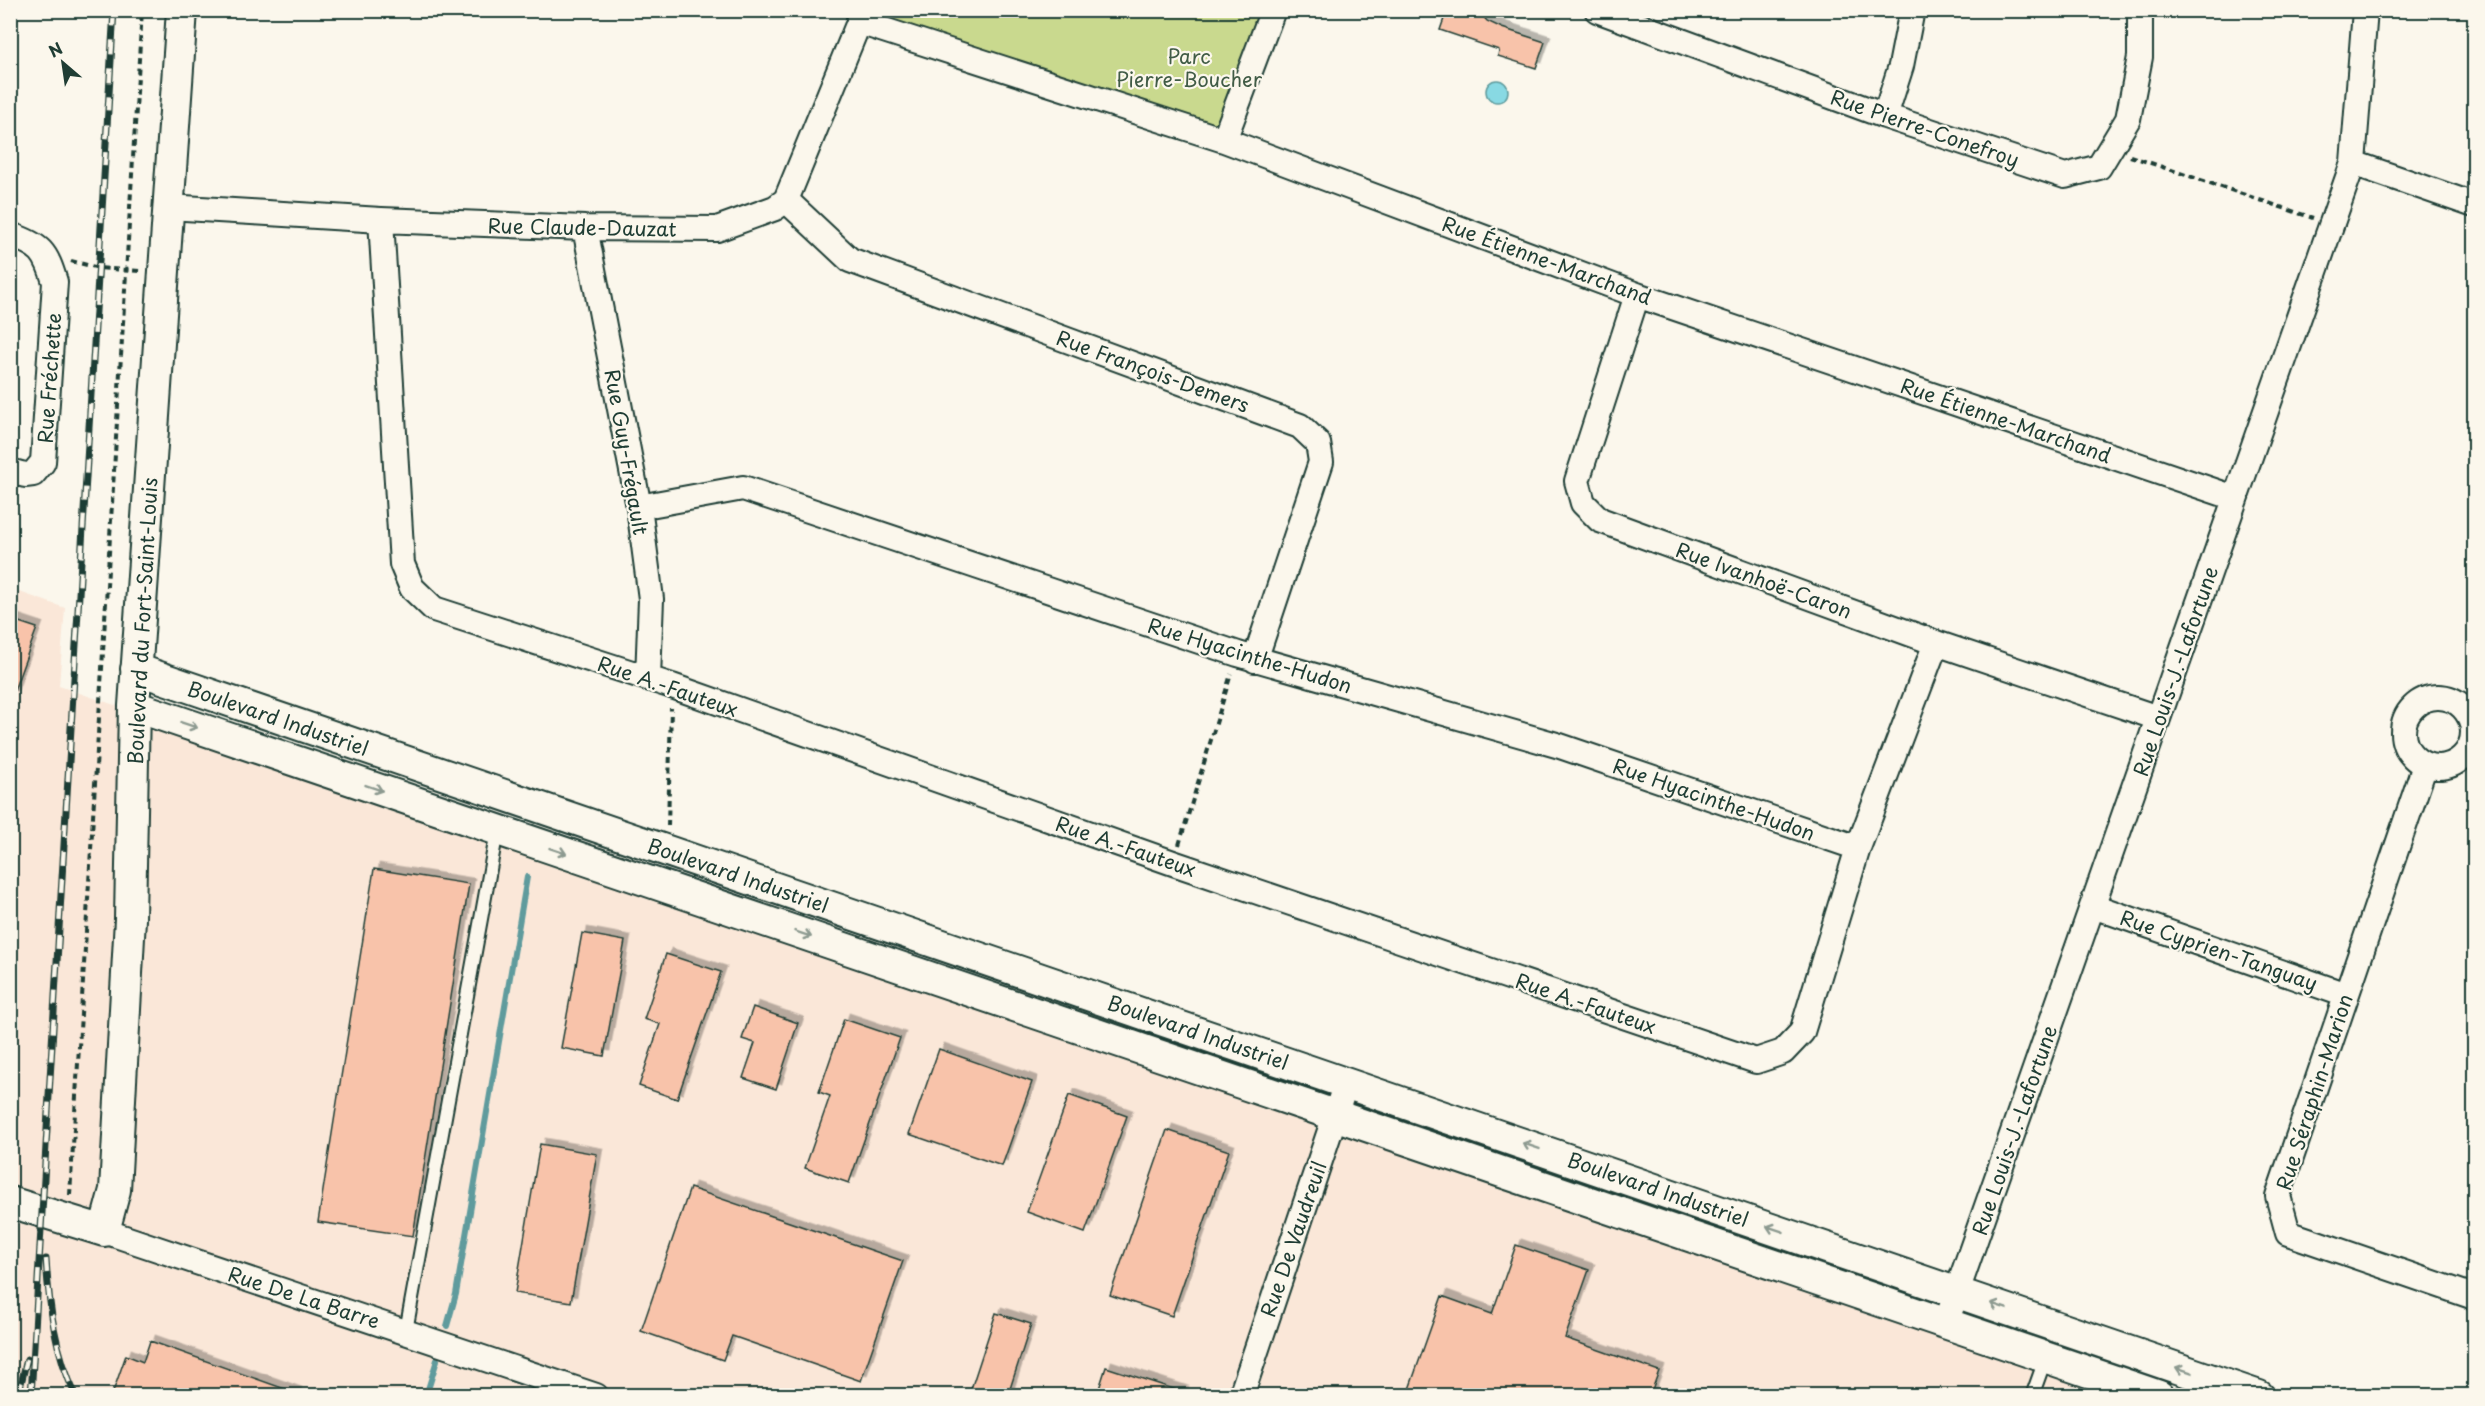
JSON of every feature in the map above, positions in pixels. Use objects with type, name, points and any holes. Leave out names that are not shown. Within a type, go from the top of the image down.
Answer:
[{"type":"street","name":"Boulevard du Fort-Saint-Louis","points":[[104,1231],[115,1190],[130,919],[136,669],[182,10]]},
{"type":"street","points":[[1224,140],[1273,10]]},
{"type":"street","name":"Rue Pierre-Conefroy","points":[[1597,10],[1885,116],[2065,176],[2099,167],[2128,119],[2139,57],[2140,10]]},
{"type":"street","points":[[1885,116],[1901,66],[1912,10]]},
{"type":"street","name":"Rue Louis-J.-Lafortune","points":[[1946,1323],[2353,163],[2365,10]]},
{"type":"street","points":[[786,200],[859,16]]},
{"type":"street","name":"Rue Étienne-Marchand","points":[[859,16],[1224,140],[1637,295],[2235,498]]},
{"type":"street","points":[[2353,163],[2475,205]]},
{"type":"street","name":"Rue Claude-Dauzat","points":[[168,207],[381,220],[585,228],[717,229],[775,208],[786,200]]},
{"type":"street","name":"Rue François-Demers","points":[[786,200],[850,260],[1300,426],[1318,442],[1321,462],[1246,657]]},
{"type":"street","name":"Rue A.-Fauteux","points":[[381,220],[402,564],[412,588],[434,609],[672,686],[1173,863],[1755,1061],[1783,1052],[1802,1032],[1858,848],[1936,643]]},
{"type":"street","name":"Rue Guy-Frégault","points":[[585,228],[639,507],[651,599],[648,678]]},
{"type":"street","points":[[10,235],[30,241],[47,255]]},
{"type":"street","name":"Rue Fréchette","points":[[10,471],[25,475],[33,474],[43,462],[55,282],[47,255]]},
{"type":"street","name":"Rue Ivanhoë-Caron","points":[[1637,295],[1577,481],[1583,503],[1600,520],[1936,643],[2158,718]]},
{"type":"street","name":"Rue Hyacinthe-Hudon","points":[[639,507],[743,488],[1246,657],[1560,746],[1858,848]]},
{"type":"street","name":"Boulevard Industriel","points":[[136,669],[2259,1395]]},
{"type":"street","name":"Boulevard Industriel","points":[[134,706],[2159,1395]]},
{"type":"street","name":"Rue Séraphin-Marion","points":[[2426,765],[2278,1196],[2288,1233],[2475,1297]]},
{"type":"street","points":[[504,832],[520,800]]},
{"type":"street","points":[[590,861],[602,828]]},
{"type":"street","points":[[766,921],[778,888]]},
{"type":"street","name":"Rue Cyprien-Tanguay","points":[[2092,906],[2346,995]]},
{"type":"street","points":[[948,983],[962,951]]},
{"type":"street","points":[[1072,1026],[1084,993]]},
{"type":"street","points":[[1149,1052],[1162,1020]]},
{"type":"street","name":"Rue De Vaudreuil","points":[[1241,1395],[1346,1083]]},
{"type":"street","name":"Rue De La Barre","points":[[10,1202],[104,1231],[596,1395]]},
{"type":"street","points":[[1802,1274],[1812,1242]]},
{"type":"lane","points":[[406,1331],[504,832]]},
{"type":"lane","points":[[2032,1395],[2046,1357]]},
{"type":"path","name":"Boulevard du Fort-Saint-Louis","points":[[61,1218],[72,1192],[142,10]]},
{"type":"path","points":[[2110,149],[2331,224]]},
{"type":"path","points":[[47,255],[99,268],[164,273]]},
{"type":"path","points":[[1173,863],[1246,657]]},
{"type":"path","points":[[667,851],[672,686]]},
{"type":"shaded area","points":[[11,589],[65,608],[59,686],[2132,1395],[11,1396]]},
{"type":"green space","name":"Parc Pierre-Boucher","points":[[859,10],[1273,11],[1224,140]]},
{"type":"water","points":[[1497,80],[1505,83],[1508,91],[1505,99],[1497,102],[1489,99],[1486,91],[1489,83]]},
{"type":"building","points":[[1447,10],[1471,10],[1502,28],[1545,42],[1536,68],[1498,56],[1499,50],[1440,30]]},
{"type":"building","points":[[10,619],[37,628],[12,696],[10,696]]},
{"type":"building","points":[[374,869],[469,884],[413,1236],[318,1222]]},
{"type":"building","points":[[582,933],[625,941],[604,1056],[561,1048]]},
{"type":"building","points":[[666,954],[721,972],[677,1099],[639,1086],[660,1024],[644,1019]]},
{"type":"building","points":[[753,1007],[798,1023],[776,1089],[743,1078],[755,1043],[742,1039]]},
{"type":"building","points":[[844,1019],[900,1038],[849,1183],[805,1168],[830,1096],[819,1092]]},
{"type":"building","points":[[939,1049],[1032,1082],[1002,1166],[909,1134]]},
{"type":"building","points":[[1069,1095],[1127,1116],[1085,1233],[1027,1212]]},
{"type":"building","points":[[1167,1130],[1229,1151],[1172,1316],[1110,1295]]},
{"type":"building","points":[[540,1144],[597,1154],[571,1302],[515,1293]]},
{"type":"building","points":[[690,1188],[903,1261],[861,1381],[732,1336],[723,1360],[641,1331]]},
{"type":"building","points":[[1516,1245],[1589,1270],[1565,1338],[1659,1371],[1650,1395],[1407,1395],[1442,1296],[1492,1314]]},
{"type":"building","points":[[996,1313],[1031,1324],[1008,1395],[969,1395]]},
{"type":"building","points":[[150,1341],[296,1393],[295,1395],[112,1395],[126,1355],[143,1362]]},
{"type":"building","points":[[1106,1367],[1183,1392],[1182,1395],[1097,1395]]},
{"type":"waterway","points":[[447,1326],[456,1294],[527,877]]},
{"type":"waterway","points":[[426,1396],[437,1360]]},
{"type":"railway","points":[[31,1396],[114,10]]},
{"type":"railway","points":[[46,1259],[54,1329],[63,1363],[76,1396]]},
{"type":"railway","points":[[18,1396],[27,1359]]}]
